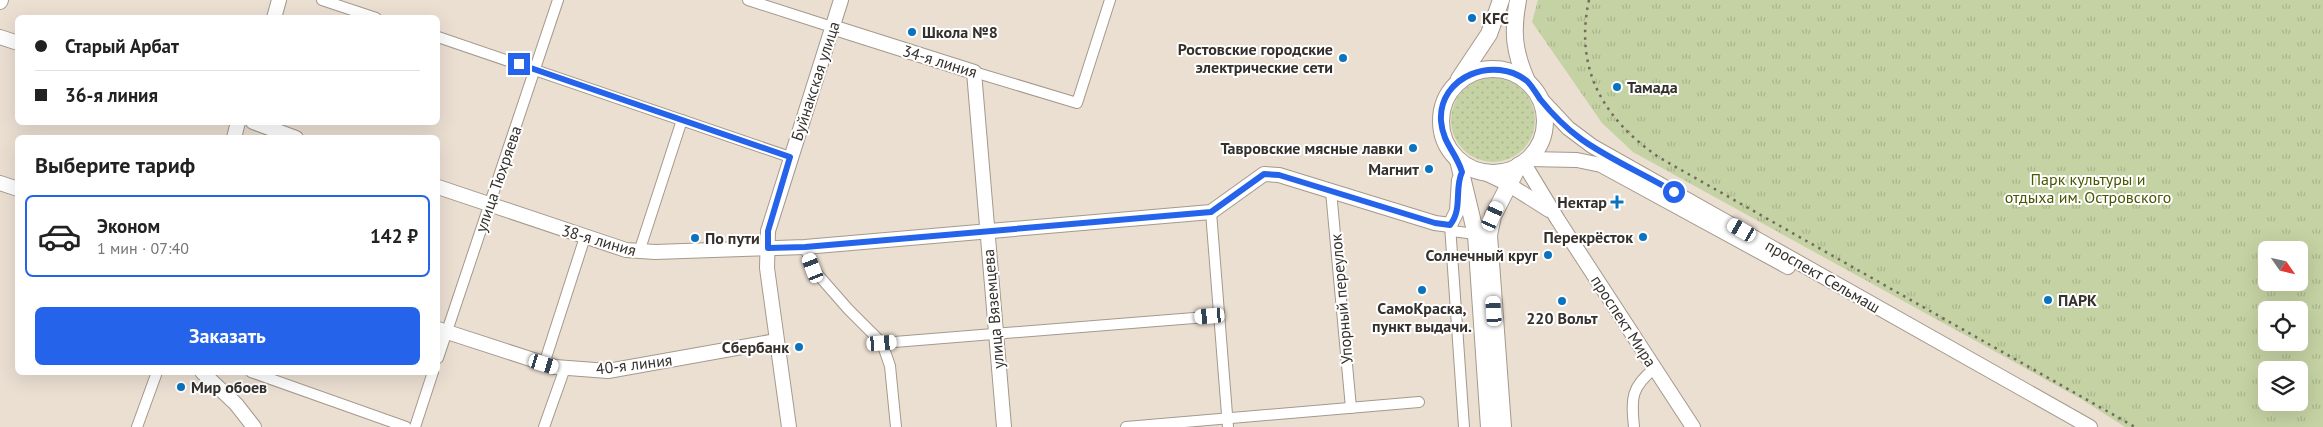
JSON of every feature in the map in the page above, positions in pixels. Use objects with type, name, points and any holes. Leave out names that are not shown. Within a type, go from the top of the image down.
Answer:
[{"type":"main road","points":[[1489,427],[1475,234],[1460,166],[1444,139],[1441,119],[1447,96],[1489,34],[1501,0]]},
{"type":"main road","points":[[1503,427],[1489,236],[1493,216],[1508,184],[1523,162],[1540,143],[1544,116],[1540,98],[1527,81],[1516,54],[1514,42],[1518,0]]},
{"type":"main road","points":[[1456,83],[1476,71],[1494,68],[1515,73],[1527,81]]},
{"type":"main road","points":[[1460,166],[1483,172],[1507,170],[1523,162]]},
{"type":"street","points":[[275,15],[280,0]]},
{"type":"street","points":[[322,0],[367,15]]},
{"type":"street","name":"улица Тюхряева","points":[[440,344],[442,331],[489,205],[558,0]]},
{"type":"street","name":"34-я линия","points":[[748,0],[1077,103],[1110,0]]},
{"type":"street","name":"Буйнакская улица","points":[[788,427],[767,268],[768,231],[841,0]]},
{"type":"street","points":[[0,37],[15,42]]},
{"type":"street","points":[[440,38],[790,157]]},
{"type":"street","name":"улица Вяземцева","points":[[974,72],[1004,427]]},
{"type":"street","name":"проспект Сельмаш","points":[[1540,98],[1568,128],[1592,146],[2090,427]]},
{"type":"street","points":[[639,252],[682,120]]},
{"type":"street","points":[[261,125],[288,135]]},
{"type":"street","name":"проспект Сельмаш","points":[[1523,162],[1590,161],[1612,170],[2073,427]]},
{"type":"street","name":"проспект Мира","points":[[1523,162],[1555,216],[1693,427]]},
{"type":"street","points":[[1460,166],[1457,211],[1451,228],[1464,427]]},
{"type":"street","name":"проспект Мира","points":[[1483,172],[1508,184],[1555,216]]},
{"type":"street","points":[[1228,423],[1211,212],[1264,174],[1279,175],[1475,234]]},
{"type":"street","points":[[0,183],[15,188]]},
{"type":"street","name":"38-я линия","points":[[440,188],[585,238],[639,252],[805,247],[1211,212]]},
{"type":"street","name":"Упорный переулок","points":[[1331,191],[1351,408]]},
{"type":"street","points":[[544,364],[585,238]]},
{"type":"street","points":[[805,247],[813,268],[848,309],[882,343],[890,366],[896,427]]},
{"type":"street","points":[[882,343],[1219,316]]},
{"type":"street","name":"40-я линия","points":[[442,331],[544,364],[564,368],[608,370],[776,341]]},
{"type":"street","points":[[544,427],[564,368]]},
{"type":"street","points":[[1634,427],[1632,402],[1634,390],[1641,378],[1655,368]]},
{"type":"street","points":[[137,427],[156,375]]},
{"type":"street","points":[[205,375],[236,404],[254,427]]},
{"type":"street","points":[[259,375],[406,427]]},
{"type":"street","points":[[415,427],[432,375]]},
{"type":"street","points":[[1126,427],[1228,423],[1419,402]]},
{"type":"green space","name":"Парк культуры и отдыха им. Островского","points":[[1538,0],[2323,0],[2323,427],[2125,427],[2081,399],[1633,152],[1602,123],[1532,22]]},
{"type":"green space","points":[[1485,78],[1501,78],[1517,85],[1528,96],[1535,112],[1532,136],[1523,150],[1517,155],[1501,162],[1485,162],[1469,155],[1458,144],[1451,128],[1451,112],[1458,96],[1469,85]]},
{"type":"railway","points":[[1589,0],[1585,25],[1586,48],[1590,70],[1598,90],[1609,109],[1623,127],[1640,143],[1660,158],[2135,427]]},
{"type":"place","name":"KFC","points":[[1472,18]]},
{"type":"place","name":"Школа №8","points":[[912,32]]},
{"type":"place","name":"Ростовские городские электрические сети","points":[[1343,58]]},
{"type":"place","name":"Тамада","points":[[1617,87]]},
{"type":"place","name":"Тавровские мясные лавки","points":[[1413,148]]},
{"type":"place","name":"Магнит","points":[[1429,169]]},
{"type":"place","name":"Нектар","points":[[1617,202]]},
{"type":"place","name":"Перекрёсток","points":[[1643,237]]},
{"type":"place","name":"По пути","points":[[695,238]]},
{"type":"place","name":"Солнечный круг","points":[[1548,255]]},
{"type":"place","name":"СамоКраска, пункт выдачи.","points":[[1422,290]]},
{"type":"place","name":"ПАРК","points":[[2048,300]]},
{"type":"place","name":"220 Вольт","points":[[1562,301]]},
{"type":"place","name":"Сбербанк","points":[[799,347]]},
{"type":"place","name":"Мир обоев","points":[[181,387]]},
{"type":"route","points":[[519,64],[790,157],[768,231],[768,248],[805,247],[1211,212],[1264,174],[1279,175],[1435,223],[1450,225],[1457,211],[1459,179],[1462,172],[1458,160],[1450,151],[1444,139],[1441,119],[1442,108],[1447,96],[1456,83],[1476,71],[1494,68],[1515,73],[1527,81],[1553,113],[1580,138],[1674,192]]}]
